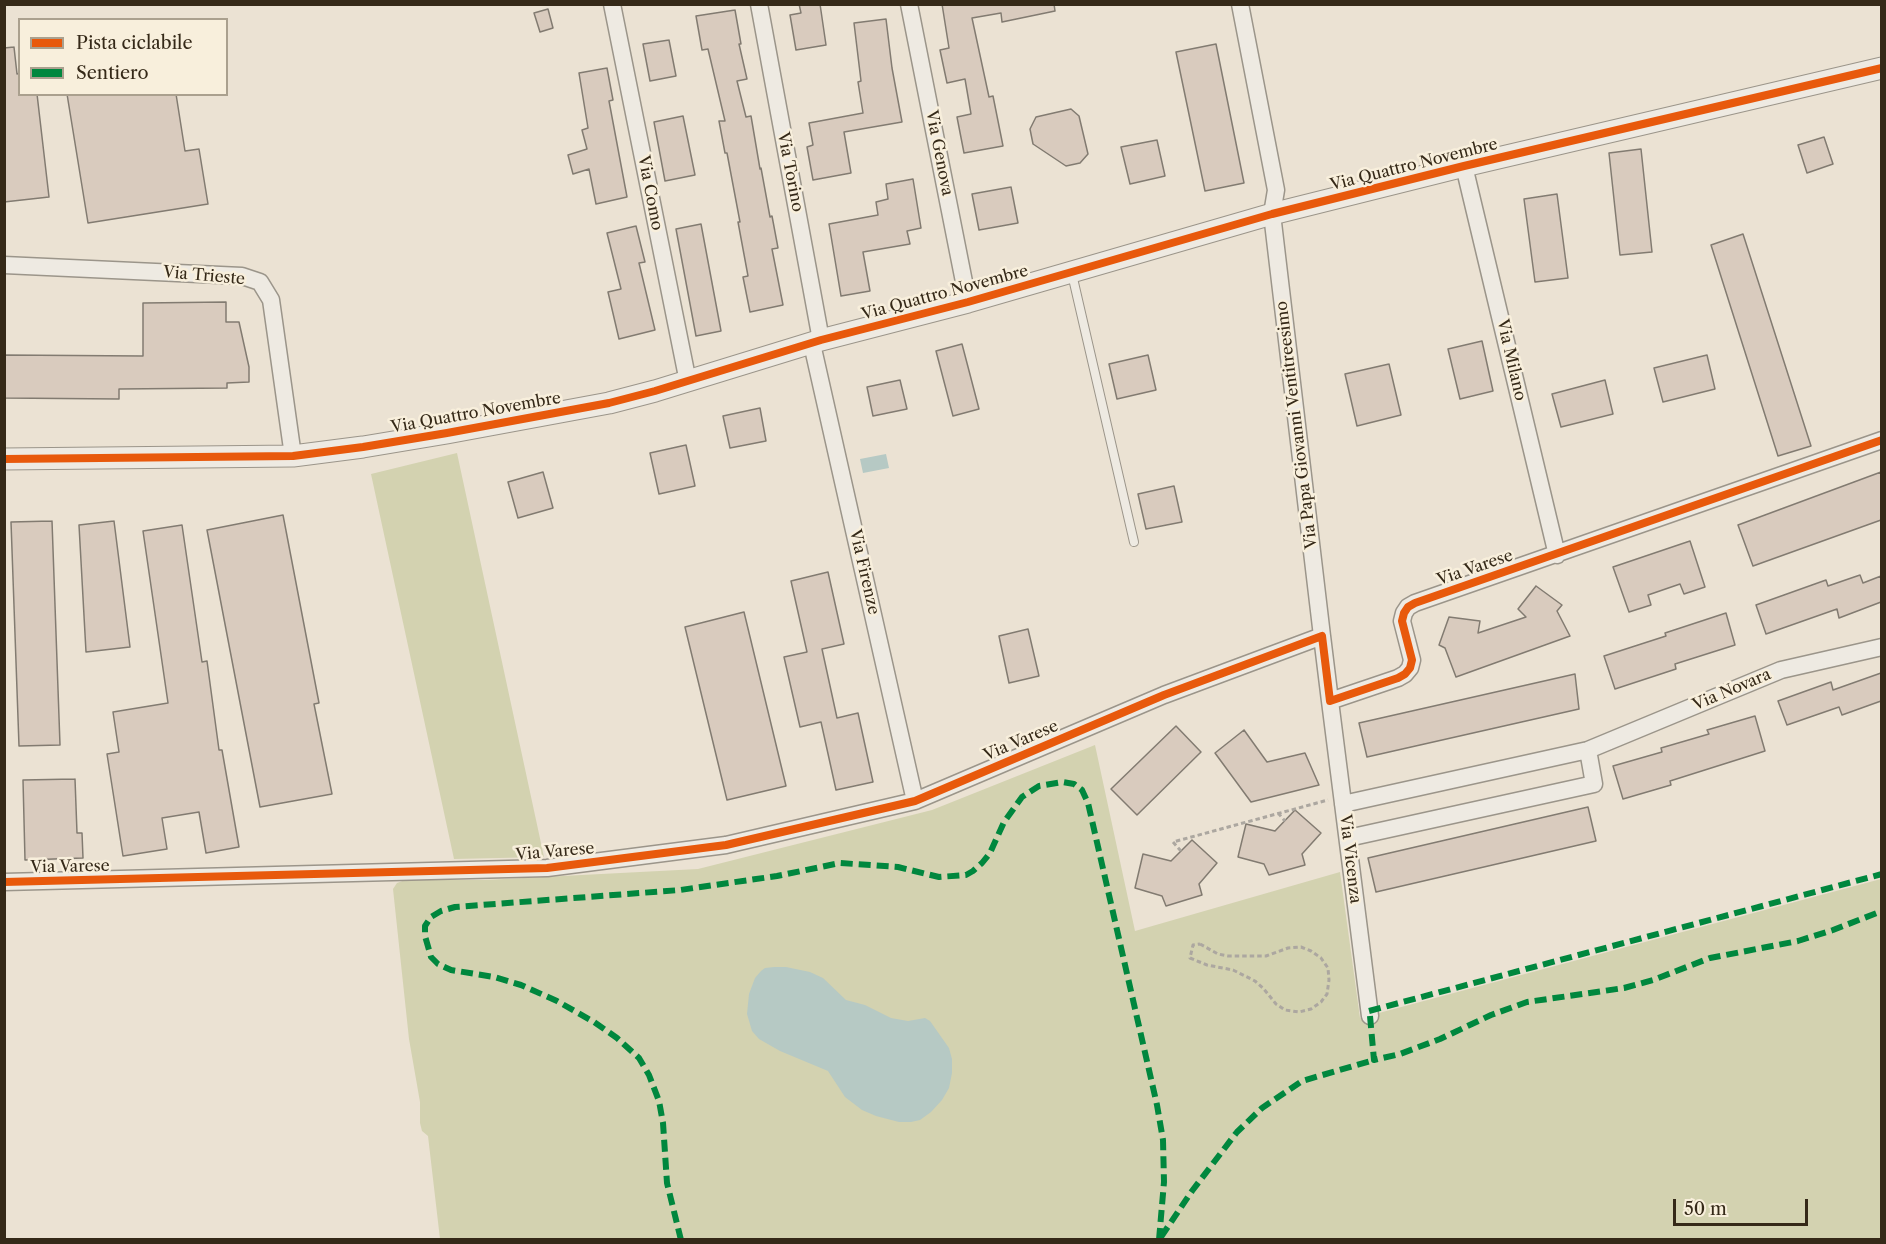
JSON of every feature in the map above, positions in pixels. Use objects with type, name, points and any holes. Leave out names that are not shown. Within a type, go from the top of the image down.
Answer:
[{"type":"street","name":"Via Como","points":[[612,4],[688,382]]},
{"type":"street","name":"Via Torino","points":[[759,4],[817,342]]},
{"type":"street","name":"Via Genova","points":[[909,4],[968,302]]},
{"type":"street","name":"Via Papa Giovanni Ventitreesimo","points":[[1240,4],[1276,190],[1272,214],[1322,636]]},
{"type":"street","name":"Via Quattro Novembre","points":[[4,459],[293,456],[374,445],[609,402],[688,382],[817,342],[968,302],[1272,214],[1464,166],[1881,68]]},
{"type":"street","name":"Via Milano","points":[[1464,166],[1557,555]]},
{"type":"street","name":"Via Trieste","points":[[4,265],[242,276],[260,282],[271,300],[293,456]]},
{"type":"street","name":"Via Firenze","points":[[817,342],[915,801]]},
{"type":"street","name":"Via Varese","points":[[1330,701],[1405,674],[1412,660],[1401,621],[1408,607],[1415,603],[1881,440]]},
{"type":"street","name":"Via Varese","points":[[4,882],[547,868],[726,844],[915,801],[1164,695],[1322,636]]},
{"type":"street","points":[[1322,636],[1330,701]]},
{"type":"street","name":"Via Novara","points":[[1343,800],[1588,750],[1781,669],[1881,647]]},
{"type":"street","name":"Via Vicenza","points":[[1330,701],[1370,1016]]},
{"type":"street","points":[[1348,838],[1594,784],[1588,750]]},
{"type":"lane","points":[[1072,272],[1134,542]]},
{"type":"path","points":[[1181,851],[1173,842],[1278,813],[1343,800]]},
{"type":"path","points":[[1278,813],[1285,821]]},
{"type":"path","points":[[1200,944],[1218,954],[1228,956],[1266,956],[1288,948],[1300,947],[1311,951],[1321,958],[1328,968],[1327,994],[1311,1009],[1299,1012],[1286,1010],[1276,1004],[1255,981],[1233,970],[1196,962],[1190,958],[1190,952],[1193,945],[1200,944]]},
{"type":"green space","points":[[457,453],[544,857],[454,859],[371,474]]},
{"type":"green space","points":[[1095,745],[1135,931],[1340,872],[1360,1018],[1881,879],[1881,1239],[440,1239],[428,1136],[422,1131],[420,1123],[420,1102],[409,1039],[393,889],[397,883],[405,880],[485,880],[698,869],[932,810]]},
{"type":"shaded area","points":[[886,454],[889,468],[863,473],[860,459]]},
{"type":"shaded area","points":[[774,967],[810,972],[823,978],[846,1000],[865,1005],[891,1018],[908,1021],[925,1018],[930,1021],[949,1048],[952,1059],[949,1088],[942,1100],[920,1120],[899,1122],[876,1116],[862,1110],[845,1097],[828,1071],[780,1051],[759,1039],[752,1031],[747,1014],[749,994],[755,978],[761,971]]},
{"type":"building","points":[[799,4],[820,4],[826,45],[796,50],[790,15],[801,13]]},
{"type":"building","points":[[942,4],[1054,4],[1055,11],[1002,22],[1001,13],[972,18],[989,97],[993,96],[1003,146],[964,153],[957,117],[971,114],[965,79],[947,83],[940,50],[949,48]]},
{"type":"building","points":[[548,9],[553,28],[540,32],[534,13]]},
{"type":"building","points":[[735,10],[741,44],[739,44],[747,79],[737,81],[746,117],[751,116],[770,217],[772,216],[778,248],[772,249],[783,305],[750,312],[743,277],[748,276],[738,222],[740,222],[719,121],[725,121],[708,49],[702,50],[696,16]]},
{"type":"building","points":[[886,19],[902,122],[844,132],[851,173],[813,180],[807,147],[813,145],[809,123],[863,113],[858,82],[861,81],[854,23]]},
{"type":"building","points":[[669,40],[676,76],[650,81],[643,44]]},
{"type":"building","points":[[1216,44],[1244,183],[1205,191],[1176,52]]},
{"type":"building","points":[[14,47],[18,74],[18,96],[37,96],[49,197],[4,202],[4,48]]},
{"type":"building","points":[[607,68],[613,100],[609,101],[627,197],[596,204],[589,169],[573,174],[568,155],[587,149],[582,130],[588,128],[579,73]]},
{"type":"building","points":[[67,96],[176,96],[185,151],[199,149],[208,204],[88,223]]},
{"type":"building","points":[[1071,109],[1079,116],[1088,154],[1080,163],[1066,166],[1033,144],[1030,129],[1036,117]]},
{"type":"building","points":[[683,116],[695,175],[665,181],[654,122]]},
{"type":"building","points":[[1824,137],[1833,164],[1807,173],[1798,145]]},
{"type":"building","points":[[1157,140],[1165,176],[1130,184],[1121,147]]},
{"type":"building","points":[[1641,149],[1652,252],[1620,255],[1609,153]]},
{"type":"building","points":[[913,179],[921,228],[907,231],[910,244],[863,252],[870,291],[841,296],[829,224],[878,215],[876,202],[888,199],[886,184]]},
{"type":"building","points":[[1011,187],[1018,223],[979,230],[972,194]]},
{"type":"building","points":[[1557,194],[1568,278],[1535,282],[1524,199]]},
{"type":"building","points":[[701,224],[721,331],[696,336],[676,229]]},
{"type":"building","points":[[636,226],[645,262],[639,263],[655,330],[619,339],[608,292],[621,289],[607,233]]},
{"type":"building","points":[[1743,234],[1811,446],[1778,456],[1711,245]]},
{"type":"building","points":[[226,302],[226,322],[239,322],[249,367],[249,382],[227,383],[227,388],[119,389],[119,399],[4,398],[4,355],[143,356],[143,303]]},
{"type":"building","points":[[1482,341],[1493,391],[1460,399],[1448,349]]},
{"type":"building","points":[[962,344],[979,409],[953,416],[936,351]]},
{"type":"building","points":[[1148,355],[1156,390],[1117,399],[1109,364]]},
{"type":"building","points":[[1707,355],[1715,389],[1663,402],[1654,368]]},
{"type":"building","points":[[1389,364],[1401,415],[1357,426],[1345,374]]},
{"type":"building","points":[[900,380],[907,409],[873,416],[867,387]]},
{"type":"building","points":[[1605,380],[1613,414],[1561,427],[1552,394]]},
{"type":"building","points":[[760,408],[766,441],[730,448],[723,416]]},
{"type":"building","points":[[686,445],[695,486],[659,494],[650,453]]},
{"type":"building","points":[[543,472],[553,508],[518,518],[508,482]]},
{"type":"building","points":[[1881,472],[1881,520],[1753,566],[1738,525]]},
{"type":"building","points":[[1174,486],[1182,522],[1146,529],[1138,494]]},
{"type":"building","points":[[283,515],[319,703],[314,704],[332,794],[260,807],[207,530]]},
{"type":"building","points":[[52,521],[60,745],[19,746],[11,522]]},
{"type":"building","points":[[114,521],[130,647],[86,652],[79,525]]},
{"type":"building","points":[[182,525],[202,662],[207,661],[219,750],[222,750],[239,847],[206,853],[199,812],[162,818],[167,849],[123,856],[107,754],[119,752],[113,712],[168,703],[143,531]]},
{"type":"building","points":[[1690,541],[1705,587],[1684,594],[1680,584],[1648,595],[1651,605],[1629,612],[1613,567]]},
{"type":"building","points":[[828,572],[844,644],[822,649],[837,718],[858,713],[873,782],[836,790],[821,722],[800,727],[784,657],[807,652],[791,581]]},
{"type":"building","points":[[1860,575],[1863,583],[1881,576],[1881,602],[1839,618],[1837,609],[1766,634],[1756,605],[1826,580],[1828,586]]},
{"type":"building","points":[[1536,586],[1562,605],[1557,611],[1570,636],[1456,677],[1445,648],[1439,645],[1449,617],[1480,621],[1478,633],[1526,617],[1518,609]]},
{"type":"building","points":[[744,612],[786,786],[727,800],[685,627]]},
{"type":"building","points":[[1726,613],[1735,645],[1675,664],[1676,669],[1615,689],[1604,656]]},
{"type":"building","points":[[1028,629],[1039,676],[1009,683],[999,636]]},
{"type":"building","points":[[1881,673],[1881,701],[1842,715],[1839,707],[1787,725],[1778,701],[1831,682],[1833,690]]},
{"type":"building","points":[[1575,674],[1579,709],[1367,757],[1359,723]]},
{"type":"building","points":[[1755,716],[1765,751],[1670,781],[1671,785],[1623,799],[1613,766],[1662,752],[1661,748],[1709,734],[1707,730]]},
{"type":"building","points":[[1176,726],[1201,752],[1137,815],[1111,789]]},
{"type":"building","points":[[1244,730],[1267,762],[1305,753],[1319,785],[1251,802],[1215,753]]},
{"type":"building","points":[[75,779],[77,833],[82,833],[83,858],[25,860],[23,780]]},
{"type":"building","points":[[1588,807],[1596,841],[1376,892],[1368,858]]},
{"type":"building","points":[[1295,810],[1321,833],[1302,854],[1305,865],[1269,875],[1264,864],[1238,857],[1246,824],[1275,831]]},
{"type":"building","points":[[1192,840],[1217,863],[1199,884],[1202,895],[1166,906],[1162,896],[1135,888],[1143,854],[1171,861]]},
{"type":"marked path","points":[[681,1240],[667,1183],[663,1123],[659,1101],[649,1075],[639,1058],[617,1038],[594,1022],[557,1001],[521,985],[494,977],[451,970],[438,964],[431,957],[425,936],[425,926],[431,917],[455,907],[680,890],[777,876],[840,863],[898,867],[939,877],[966,875],[982,863],[990,853],[1004,822],[1022,797],[1039,786],[1063,782],[1074,784],[1082,790],[1088,803],[1157,1105],[1163,1140],[1164,1182],[1159,1240]]},
{"type":"marked path","points":[[1369,1011],[1882,874]]},
{"type":"marked path","points":[[1370,1016],[1374,1060],[1400,1054],[1440,1039],[1491,1015],[1527,1002],[1624,988],[1653,980],[1710,958],[1798,941],[1882,911]]},
{"type":"marked path","points":[[1161,1237],[1192,1191],[1237,1132],[1262,1108],[1302,1081],[1374,1060]]},
{"type":"cycle path","points":[[4,459],[293,456],[447,433],[609,403],[821,340],[968,302],[1272,214],[1464,166],[1882,68]]},
{"type":"cycle path","points":[[4,882],[547,868],[726,845],[915,801],[1164,695],[1322,636],[1330,701],[1398,678],[1410,668],[1412,660],[1402,621],[1408,607],[1415,603],[1882,440]]}]
